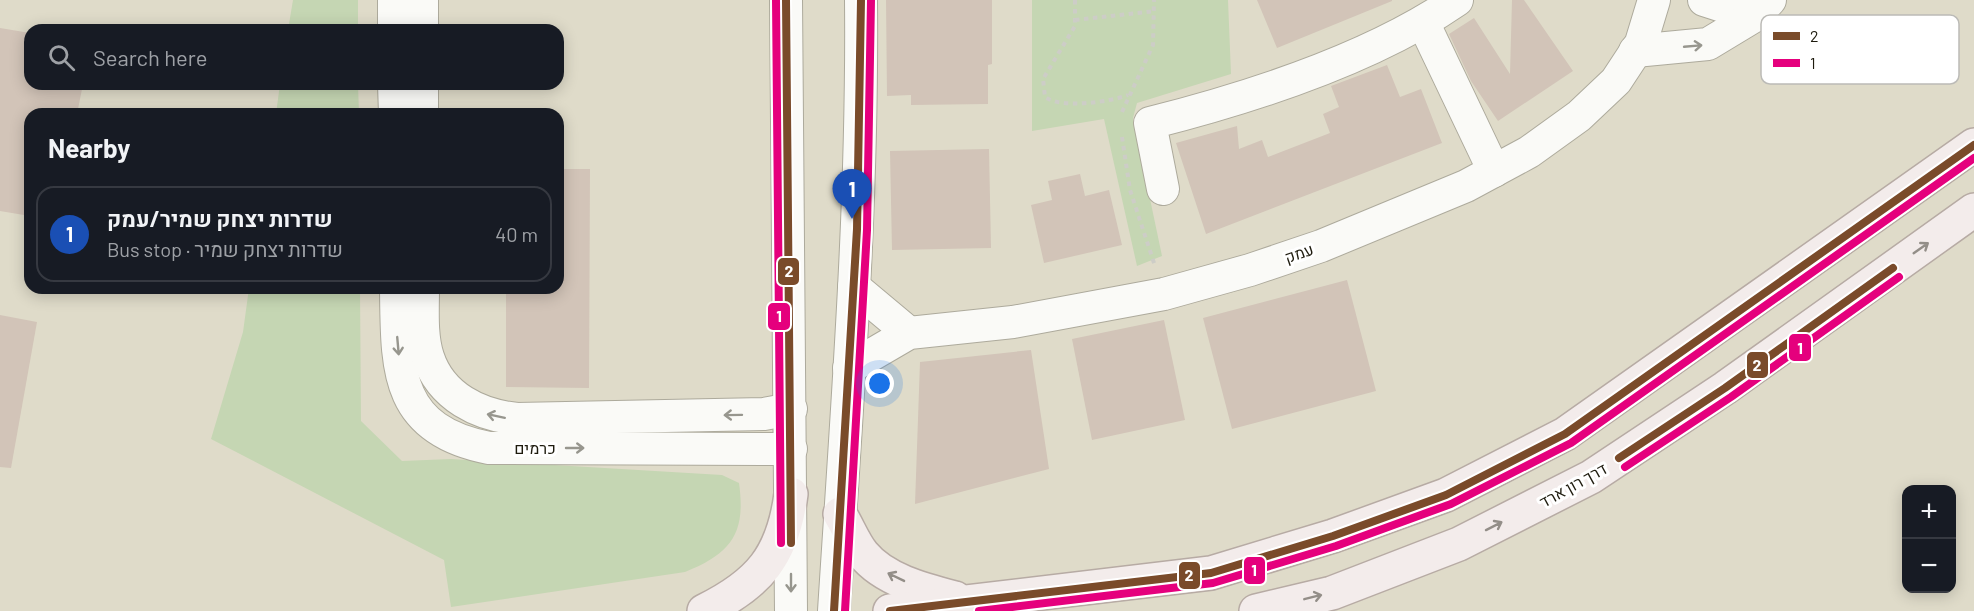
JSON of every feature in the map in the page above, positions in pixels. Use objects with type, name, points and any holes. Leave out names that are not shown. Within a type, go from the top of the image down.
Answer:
[{"type":"main road","points":[[890,611],[1211,573],[1333,536],[1446,495],[1565,434],[1974,145]]},
{"type":"main road","name":"דרך רון ארד","points":[[1256,611],[1332,593],[1449,548],[1592,477],[1725,388],[1974,210]]},
{"type":"main road","points":[[704,611],[733,596],[760,575],[777,549],[788,523],[791,494]]},
{"type":"main road","points":[[840,514],[864,554],[882,571],[933,593],[971,602]]},
{"type":"street","points":[[394,0],[394,24]]},
{"type":"street","points":[[422,0],[422,24]]},
{"type":"street","points":[[786,0],[791,611]]},
{"type":"street","points":[[834,611],[854,287],[861,81],[861,0]]},
{"type":"street","points":[[1163,189],[1162,129],[1321,68],[1423,22],[1457,0]]},
{"type":"street","name":"עמק","points":[[849,368],[909,333],[1013,322],[1164,294],[1321,246],[1466,186],[1528,152],[1579,116],[1616,81],[1641,43],[1654,0]]},
{"type":"street","points":[[1704,0],[1735,9],[1759,0]]},
{"type":"street","points":[[1635,51],[1708,44],[1756,15],[1770,0]]},
{"type":"street","points":[[1423,22],[1494,171]]},
{"type":"street","points":[[394,90],[394,108]]},
{"type":"street","points":[[422,90],[422,108]]},
{"type":"street","points":[[854,287],[909,333]]},
{"type":"street","name":"כרמים","points":[[396,294],[399,359],[402,380],[411,402],[425,419],[446,435],[466,443],[489,448],[791,449]]},
{"type":"street","name":"כרמים","points":[[423,294],[428,357],[438,377],[464,402],[493,417],[517,419],[764,414],[791,409]]},
{"type":"path","points":[[1075,0],[1076,26],[1043,79],[1045,97],[1053,103],[1068,104],[1117,99],[1129,95]]},
{"type":"path","points":[[1076,20],[1155,11]]},
{"type":"green space","points":[[293,0],[358,0],[358,24],[289,24]]},
{"type":"green space","points":[[1032,0],[1228,0],[1231,74],[1137,103],[1133,118],[1162,256],[1137,266],[1104,119],[1032,131]]},
{"type":"green space","points":[[279,90],[358,90],[359,108],[277,108]]},
{"type":"green space","points":[[248,294],[360,294],[361,421],[402,461],[451,459],[722,475],[739,483],[741,500],[737,528],[725,549],[701,565],[685,572],[451,607],[444,560],[211,439],[243,332]]},
{"type":"building","points":[[886,0],[992,0],[992,64],[988,65],[988,104],[911,105],[911,95],[887,96]]},
{"type":"building","points":[[1257,0],[1392,0],[1392,1],[1277,48]]},
{"type":"building","points":[[1512,0],[1524,0],[1573,71],[1498,121],[1471,81],[1449,34],[1474,18],[1510,74]]},
{"type":"building","points":[[0,28],[24,32],[24,90],[82,90],[78,108],[24,108],[24,215],[0,211]]},
{"type":"building","points":[[1387,65],[1400,97],[1421,89],[1442,143],[1206,234],[1176,143],[1237,126],[1239,149],[1262,140],[1268,157],[1330,133],[1323,114],[1339,107],[1331,86]]},
{"type":"building","points":[[989,149],[991,248],[892,250],[890,151]]},
{"type":"building","points":[[564,169],[590,169],[589,388],[506,387],[506,294],[564,294]]},
{"type":"building","points":[[1080,174],[1085,196],[1109,190],[1122,245],[1044,263],[1031,205],[1052,200],[1048,181]]},
{"type":"building","points":[[1347,280],[1376,391],[1232,429],[1203,318]]},
{"type":"building","points":[[0,315],[37,322],[11,468],[0,467]]},
{"type":"building","points":[[1164,320],[1185,420],[1092,440],[1072,339]]},
{"type":"building","points":[[1031,350],[1049,469],[915,504],[920,362]]},
{"type":"transit line","name":"1","points":[[776,0],[781,543]]},
{"type":"transit line","name":"2","points":[[786,0],[791,543]]},
{"type":"transit line","name":"2","points":[[834,611],[857,229],[861,0]]},
{"type":"transit line","name":"1","points":[[845,611],[867,230],[871,0]]},
{"type":"transit line","name":"2","points":[[890,611],[1211,573],[1333,536],[1446,495],[1565,434],[1974,145]]},
{"type":"transit line","name":"1","points":[[979,611],[1213,583],[1336,546],[1451,504],[1571,443],[1974,158]]},
{"type":"transit line","name":"2","points":[[1619,458],[1725,388],[1893,268]]},
{"type":"transit line","name":"1","points":[[1625,467],[1731,397],[1899,277]]},
{"type":"place","name":"שדרות יצחק שמיר/עמק","points":[[852,219]]}]
